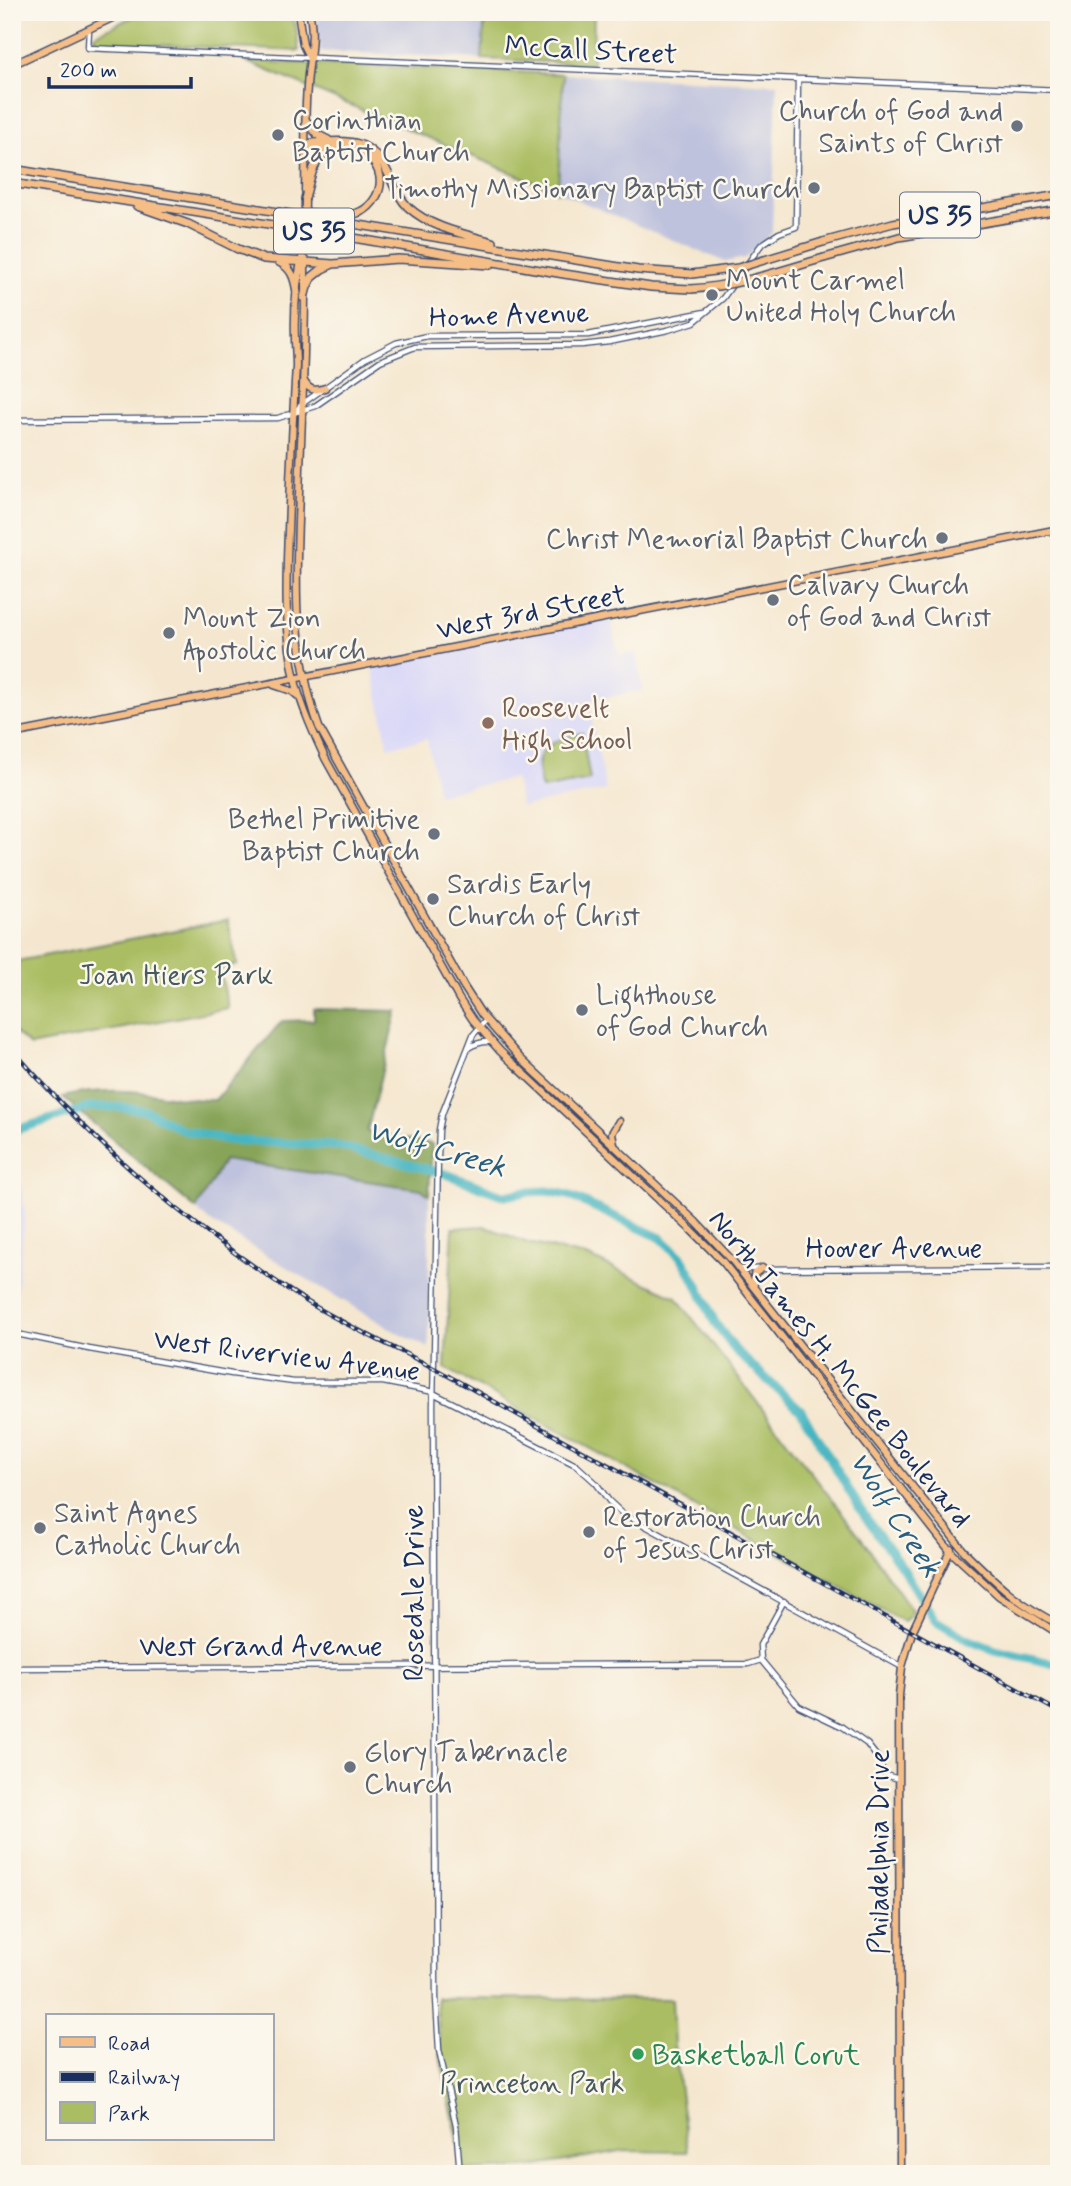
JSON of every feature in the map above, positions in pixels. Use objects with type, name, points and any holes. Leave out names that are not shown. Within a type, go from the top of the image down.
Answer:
[{"type":"highway","points":[[306,122],[317,135],[336,141]]},
{"type":"highway","points":[[306,149],[312,143],[353,141],[372,150],[382,161],[404,203],[424,219],[513,249]]},
{"type":"highway","points":[[279,212],[346,216],[368,208],[377,196],[380,187],[377,167],[365,153],[343,148],[306,149]]},
{"type":"highway","points":[[305,199],[317,162],[329,151],[343,148]]},
{"type":"highway","name":"US 35","points":[[12,169],[638,270],[692,274],[738,268],[893,223],[1059,195]]},
{"type":"highway","name":"US 35","points":[[12,183],[337,234],[505,265],[651,286],[691,289],[747,280],[899,237],[1059,210]]},
{"type":"highway","points":[[123,201],[171,217],[242,251],[284,264],[291,272],[296,293]]},
{"type":"highway","points":[[274,261],[333,264],[398,259],[505,265]]},
{"type":"highway","points":[[304,299],[312,277],[333,264]]},
{"type":"main road","points":[[12,65],[125,12]]},
{"type":"main road","points":[[298,12],[303,44],[309,57]]},
{"type":"main road","points":[[302,262],[309,57],[313,33],[309,12]]},
{"type":"main road","name":"North James H. McGee Boulevard","points":[[302,262],[296,293],[297,353],[286,598],[295,679],[326,758],[459,999],[480,1028],[692,1231],[732,1274],[950,1551],[999,1597],[1059,1634]]},
{"type":"main road","name":"North James H. McGee Boulevard","points":[[302,262],[303,381],[296,607],[305,677],[319,727],[486,1020],[521,1059],[696,1222],[739,1268],[955,1541],[1000,1586],[1059,1624]]},
{"type":"main road","points":[[303,381],[310,389],[325,388]]},
{"type":"main road","name":"West 3rd Street","points":[[12,734],[1059,529]]},
{"type":"main road","points":[[268,684],[292,691],[301,699]]},
{"type":"main road","points":[[615,1145],[612,1133],[618,1121]]},
{"type":"main road","points":[[754,1286],[754,1274],[762,1268]]},
{"type":"main road","name":"Philadelphia Drive","points":[[900,2174],[899,1703],[902,1667],[912,1632],[955,1541]]},
{"type":"street","name":"McCall Street","points":[[89,30],[88,48],[1059,90]]},
{"type":"street","name":"Home Avenue","points":[[302,408],[315,406],[382,360],[415,347],[601,343],[688,325],[723,298],[761,245],[779,233],[796,227],[799,79]]},
{"type":"street","name":"Home Avenue","points":[[293,414],[365,359],[396,343],[419,336],[588,335],[706,312]]},
{"type":"street","points":[[12,420],[264,420],[293,414]]},
{"type":"street","name":"Rosedale Drive","points":[[460,2174],[456,2124],[436,2029],[433,1392],[442,1114],[473,1035],[486,1020]]},
{"type":"street","points":[[468,1049],[485,1041],[493,1042]]},
{"type":"street","name":"Hoover Avenue","points":[[739,1268],[1059,1267]]},
{"type":"street","points":[[732,1274],[739,1268]]},
{"type":"street","name":"West Riverview Avenue","points":[[12,1333],[232,1374],[294,1382],[383,1382],[433,1392],[576,1465],[622,1513],[902,1667]]},
{"type":"street","points":[[784,1601],[760,1645],[761,1660],[799,1706],[861,1738],[873,1750],[885,1775],[899,1779]]},
{"type":"street","name":"West Grand Avenue","points":[[12,1668],[748,1664],[761,1660]]},
{"type":"shaded area","points":[[317,12],[485,12],[482,59],[320,51]]},
{"type":"shaded area","points":[[563,74],[777,84],[772,233],[745,258],[725,262],[558,192]]},
{"type":"shaded area","name":"Roosevelt High School","points":[[610,617],[619,655],[636,653],[643,690],[588,701],[606,790],[521,807],[515,778],[438,794],[427,739],[388,747],[372,663]]},
{"type":"shaded area","points":[[224,1160],[421,1189],[429,1195],[429,1348],[396,1332],[209,1221],[196,1209]]},
{"type":"shaded area","points":[[18,1166],[25,1213],[17,1293],[12,1290],[12,1167]]},
{"type":"green space","points":[[143,12],[291,12],[299,51],[94,42],[94,35]]},
{"type":"green space","points":[[485,12],[594,12],[593,64],[482,59]]},
{"type":"green space","points":[[245,61],[563,74],[558,192]]},
{"type":"green space","points":[[582,733],[590,780],[542,789],[538,765],[544,750],[550,744]]},
{"type":"green space","name":"Joan Hiers Park","points":[[228,920],[237,965],[220,969],[228,1008],[30,1046],[12,1030],[12,962]]},
{"type":"green space","points":[[314,1009],[397,1011],[367,1132],[432,1144],[429,1195],[421,1189],[224,1160],[196,1209],[62,1097],[116,1091],[215,1100],[282,1021],[314,1020]]},
{"type":"green space","points":[[484,1226],[528,1243],[589,1257],[676,1297],[860,1536],[913,1612],[904,1622],[445,1368],[453,1228]]},
{"type":"green space","name":"Princeton Park","points":[[436,1998],[672,1999],[674,2045],[688,2152],[620,2151],[526,2168],[460,2170],[459,2145],[441,2061]]},
{"type":"waterway","name":"Wolf Creek","points":[[12,1131],[91,1107],[145,1110],[183,1130],[227,1140],[339,1146],[446,1174],[505,1196],[547,1191],[568,1195],[661,1238],[682,1258],[715,1323],[736,1351],[801,1411],[864,1515],[902,1567],[935,1620],[967,1639],[995,1650],[1059,1665]]},
{"type":"railway","points":[[12,1049],[79,1121],[150,1186],[225,1246],[306,1301],[450,1377],[1059,1712]]},
{"type":"place","name":"Church of God and Saints of Christ","points":[[1017,126]]},
{"type":"place","name":"Corinthian Baptist Church","points":[[278,135]]},
{"type":"place","name":"Timothy Missionary Baptist Church","points":[[814,188]]},
{"type":"place","name":"Mount Carmel United Holy Church","points":[[712,295]]},
{"type":"place","name":"Christ Memorial Baptist Church","points":[[942,538]]},
{"type":"place","name":"Calvary Church of God and Christ","points":[[773,600]]},
{"type":"place","name":"Mount Zion Apostolic Church","points":[[169,633]]},
{"type":"place","name":"Roosevelt High School","points":[[488,723]]},
{"type":"place","name":"Bethel Primitive Baptist Church","points":[[434,834]]},
{"type":"place","name":"Sardis Early Church of Christ","points":[[433,899]]},
{"type":"place","name":"Lighthouse of God Church","points":[[582,1010]]},
{"type":"place","name":"Saint Agnes Catholic Church","points":[[40,1528]]},
{"type":"place","name":"Restoration Church of Jesus Christ","points":[[589,1532]]},
{"type":"place","name":"Glory Tabernacle Church","points":[[350,1767]]},
{"type":"place","name":"Basketball Corut","points":[[638,2054]]}]
